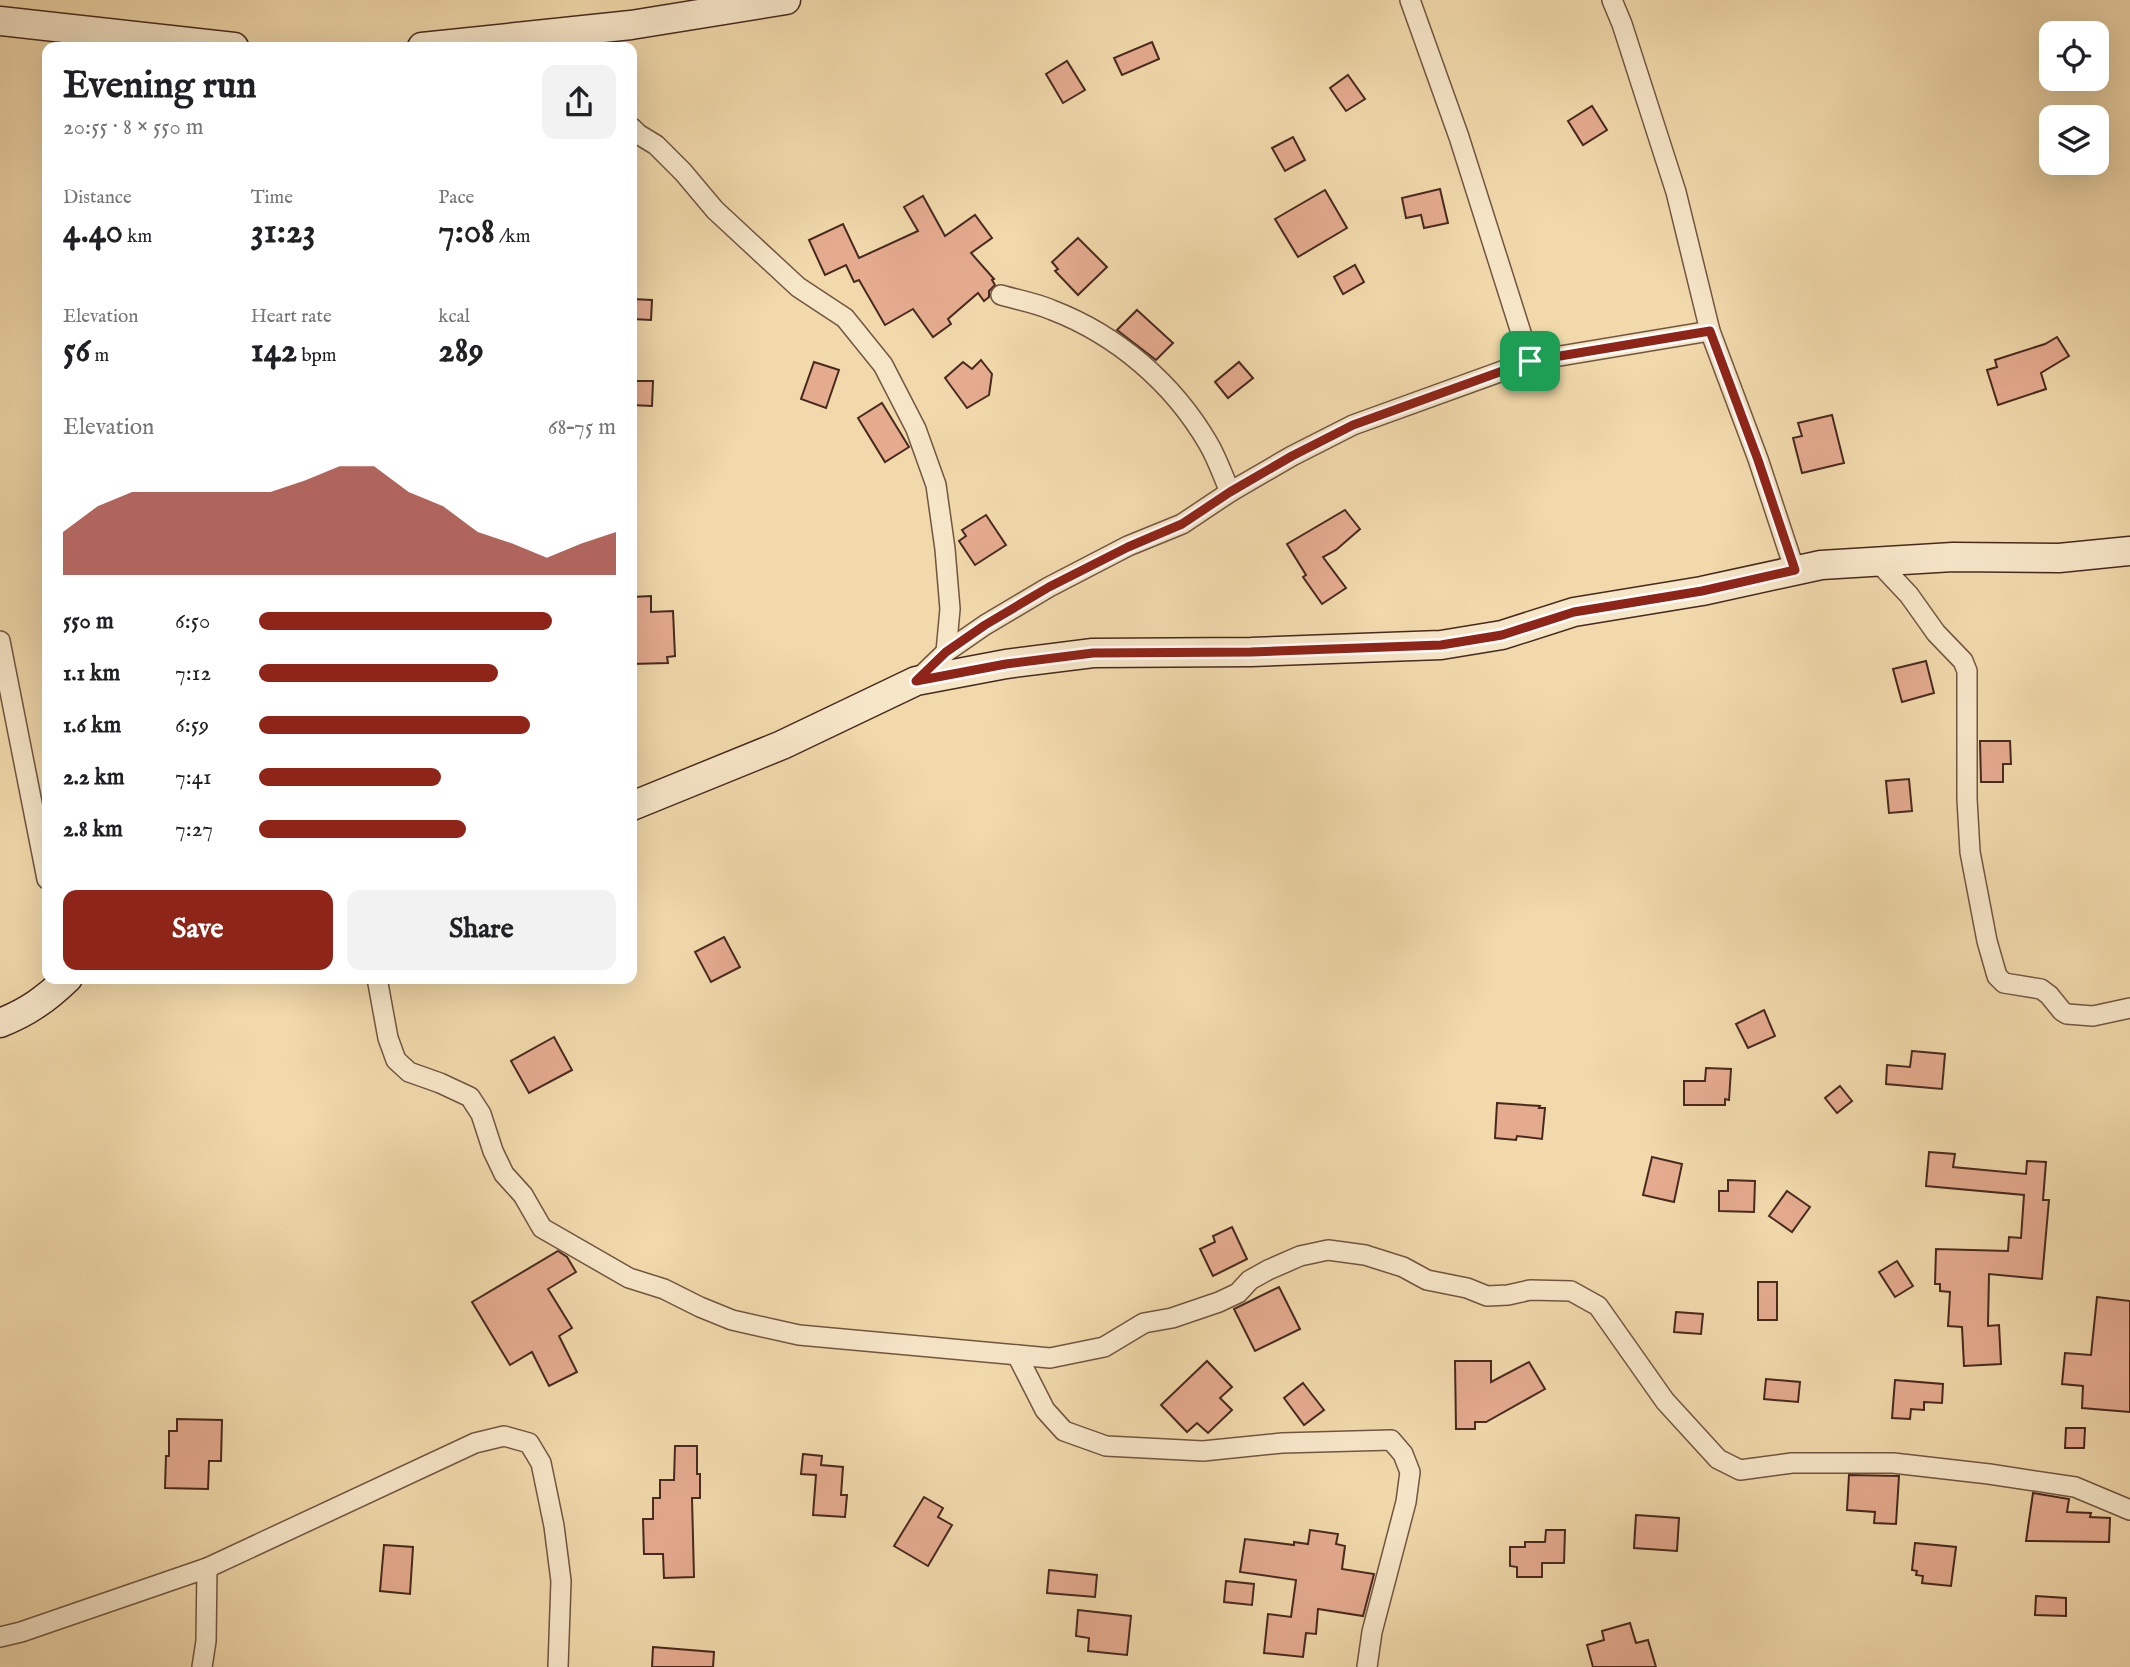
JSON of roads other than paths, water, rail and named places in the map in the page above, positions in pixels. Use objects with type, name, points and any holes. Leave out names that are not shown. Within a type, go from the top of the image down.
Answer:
[{"type":"street","points":[[1410,0],[1459,137],[1530,361]]},
{"type":"street","points":[[1612,0],[1676,192],[1710,331],[1795,570]]},
{"type":"street","points":[[491,42],[631,24],[775,1]]},
{"type":"street","points":[[0,21],[189,42]]},
{"type":"street","points":[[637,133],[656,145],[715,210],[798,287],[845,318],[883,365],[916,429],[936,485],[950,609],[946,652]]},
{"type":"street","points":[[1001,295],[1052,309],[1099,332],[1142,363],[1179,401],[1209,444],[1230,492]]},
{"type":"street","points":[[916,681],[946,652],[1049,587],[1128,547],[1182,524],[1292,456],[1353,425],[1530,361],[1710,331]]},
{"type":"street","points":[[637,804],[782,745],[916,681],[1006,664],[1093,653],[1251,652],[1441,645],[1502,635],[1574,612],[1702,591],[1821,565],[1952,557],[2059,558],[2130,551]]},
{"type":"street","points":[[1877,562],[1909,594],[1930,626],[1963,661],[1967,671],[1966,799],[1970,852],[1987,940],[1997,976],[2004,983],[2041,989],[2067,1014],[2093,1016],[2130,1008]]},
{"type":"street","points":[[0,641],[42,854]]},
{"type":"street","points":[[0,1023],[18,1016],[48,998],[62,984]]},
{"type":"street","points":[[378,984],[388,1038],[396,1060],[408,1072],[470,1097],[481,1114],[504,1174],[523,1195],[542,1228],[629,1278],[664,1289],[732,1320],[799,1335],[1050,1358],[1104,1348],[1144,1323],[1172,1318],[1219,1302],[1238,1293],[1250,1280],[1300,1256],[1328,1250],[1365,1255],[1403,1267],[1427,1280],[1467,1288],[1487,1296],[1530,1290],[1571,1291],[1598,1306],[1681,1420],[1718,1460],[1740,1470],[1792,1463],[1893,1463],[2075,1487],[2130,1510]]},
{"type":"street","points":[[1017,1355],[1045,1410],[1064,1430],[1106,1446],[1203,1451],[1282,1443],[1391,1440],[1403,1454],[1410,1472],[1405,1503],[1372,1632],[1367,1667]]},
{"type":"street","points":[[0,1637],[22,1632],[206,1568],[475,1443],[504,1436],[529,1443],[541,1463],[554,1526],[561,1581],[558,1667]]},
{"type":"street","points":[[202,1667],[206,1641],[206,1568]]}]
